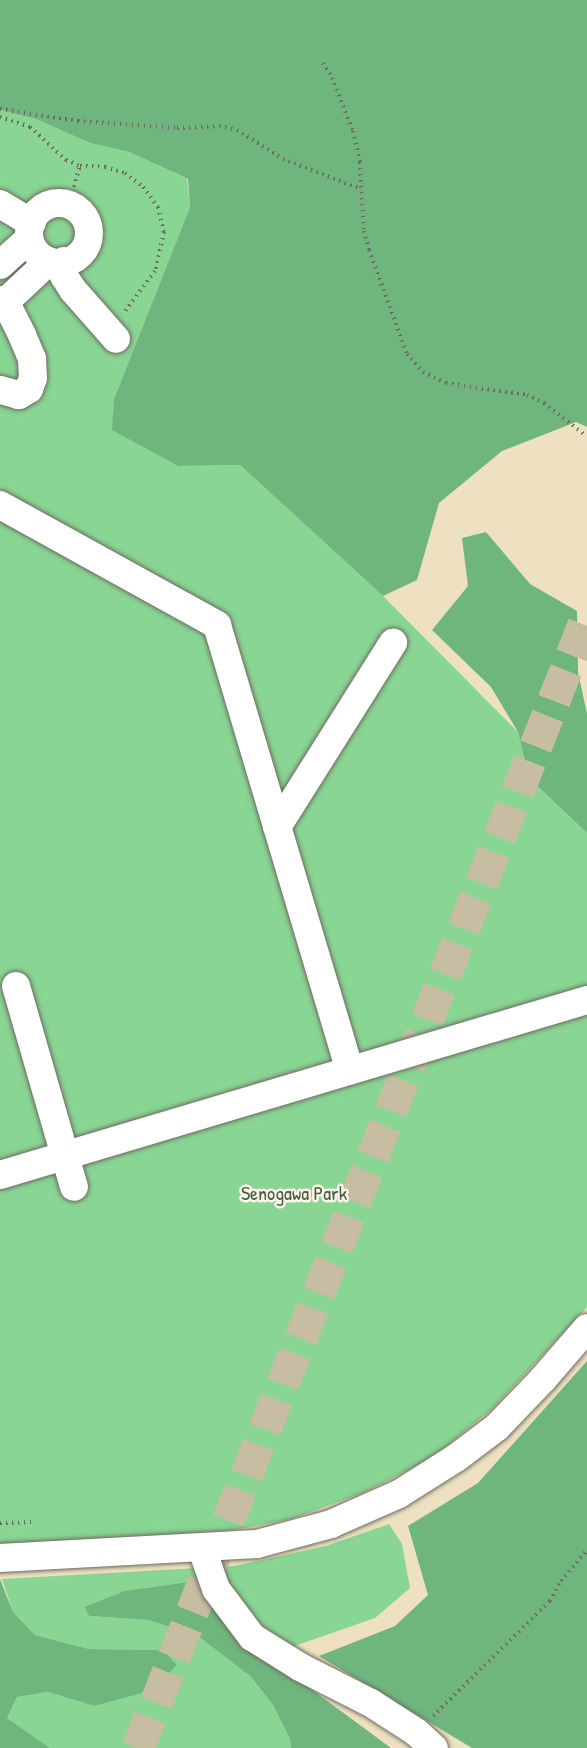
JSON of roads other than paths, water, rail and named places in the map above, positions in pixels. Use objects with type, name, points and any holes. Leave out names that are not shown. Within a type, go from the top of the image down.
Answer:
[{"type":"street","points":[[0,390],[19,395],[29,388],[33,378],[32,359],[22,335],[1,303],[56,261],[84,250],[91,227],[85,216],[69,204],[62,202],[47,207],[34,217],[30,231],[31,246],[44,261],[56,261]]},
{"type":"street","points":[[0,204],[30,231]]},
{"type":"street","points":[[0,265],[30,231]]},
{"type":"street","points":[[56,261],[73,290],[112,334]]},
{"type":"street","points":[[0,505],[217,625],[350,1071]]},
{"type":"street","points":[[277,827],[393,643]]},
{"type":"street","points":[[16,986],[74,1187]]},
{"type":"street","points":[[0,1175],[587,1000]]},
{"type":"street","points":[[0,1558],[202,1549],[257,1544],[320,1527],[399,1494],[456,1458],[497,1427],[587,1328]]},
{"type":"street","points":[[202,1549],[216,1589],[252,1637],[300,1667],[371,1703],[425,1740]]},
{"type":"tunnel","points":[[138,1748],[587,617]]},
{"type":"park label","name":"Senogawa Park","points":[[294,1192]]}]
